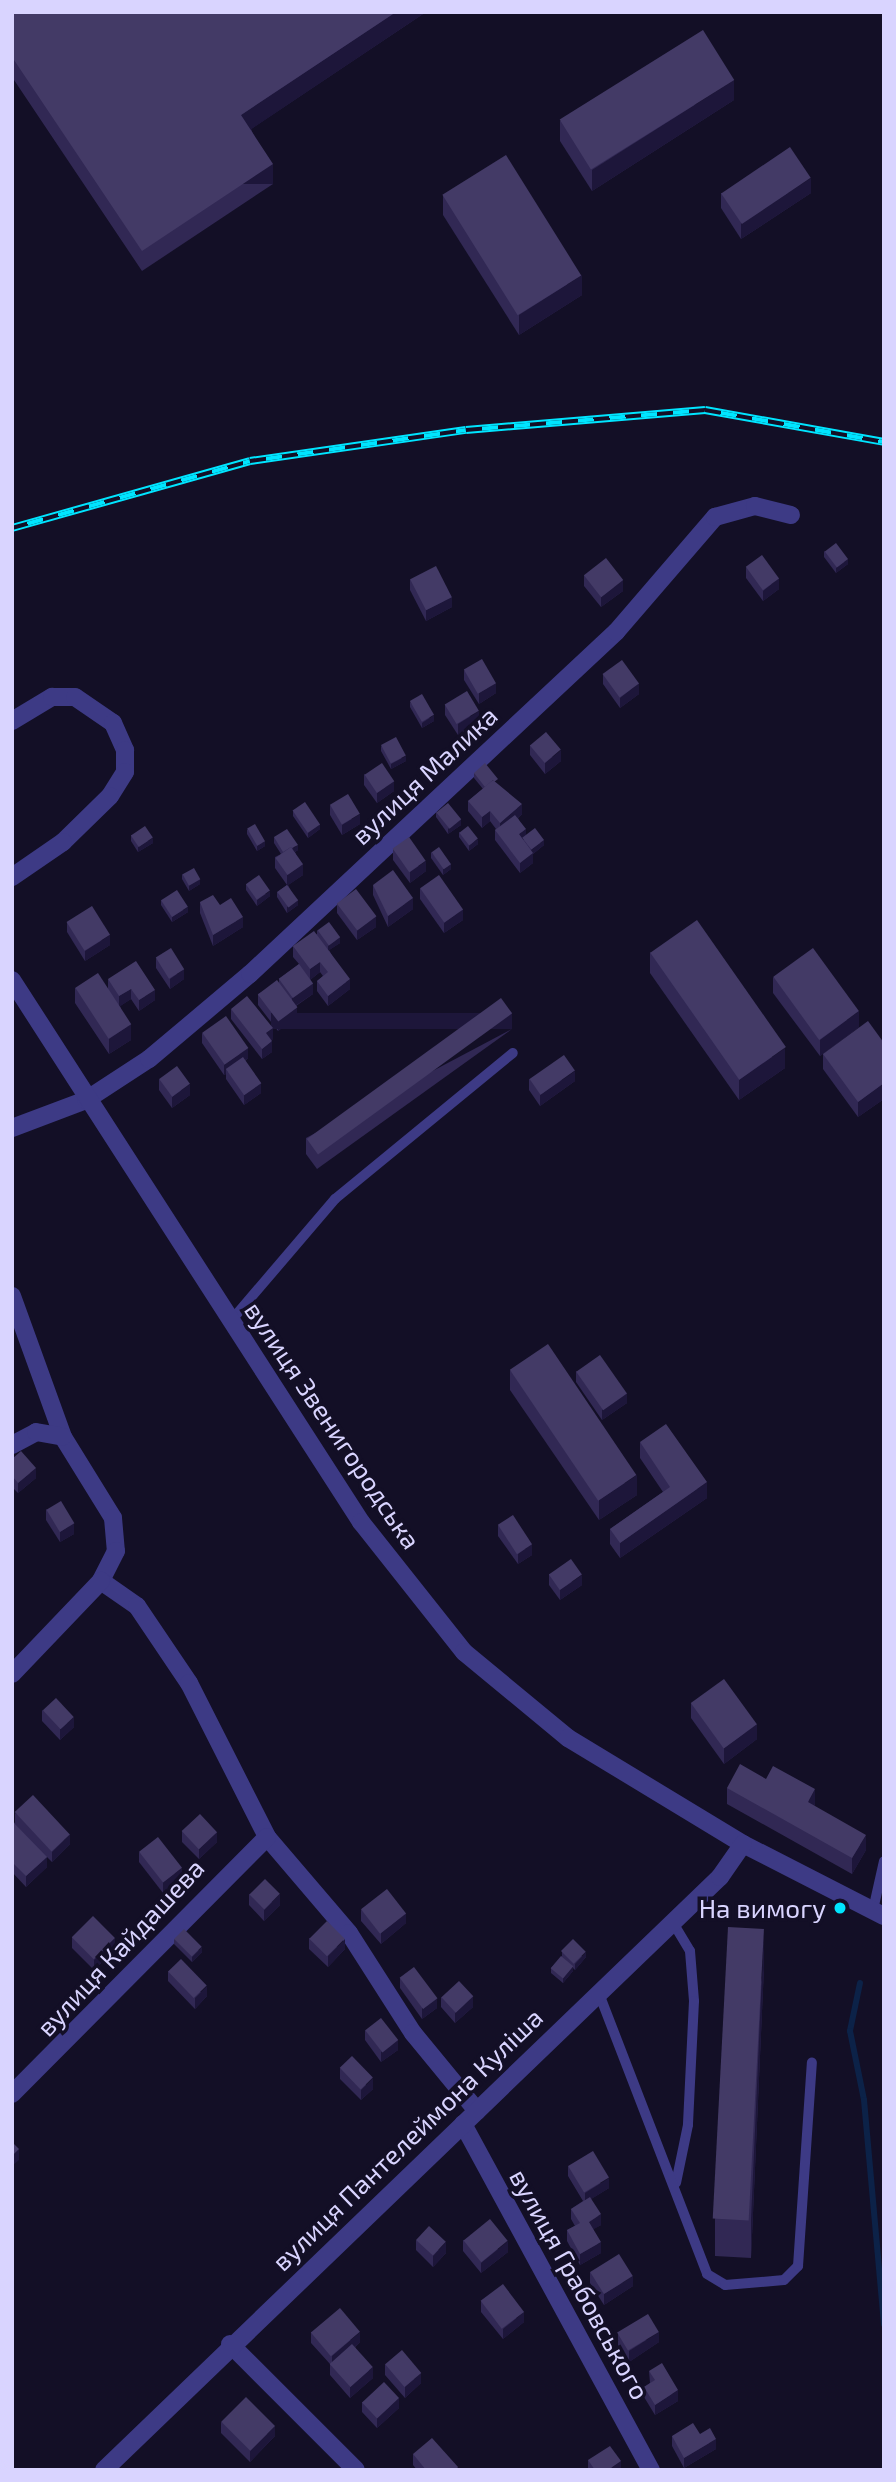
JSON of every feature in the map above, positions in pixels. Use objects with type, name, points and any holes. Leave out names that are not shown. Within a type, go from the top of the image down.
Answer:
[{"type":"street","name":"вулиця Малика","points":[[12,1128],[86,1100],[149,1059],[250,974],[615,632],[715,517],[755,506],[791,515]]},
{"type":"street","points":[[12,721],[51,697],[75,697],[113,723],[125,750],[125,772],[110,796],[63,842],[12,877]]},
{"type":"street","name":"вулиця Звенигородська","points":[[12,980],[86,1100],[361,1522],[464,1652],[568,1738],[743,1844],[878,1913]]},
{"type":"street","points":[[12,1296],[63,1437],[113,1518],[116,1551],[101,1581],[12,1674]]},
{"type":"street","points":[[12,1445],[36,1432],[63,1437]]},
{"type":"street","points":[[101,1581],[137,1606],[170,1653],[267,1837],[357,1942],[414,2033],[477,2111]]},
{"type":"street","name":"вулиця Кайдашева","points":[[12,2094],[267,1837]]},
{"type":"street","name":"вулиця Пантелеймона Куліша","points":[[104,2470],[230,2344],[720,1877],[743,1844]]},
{"type":"street","name":"вулиця Грабовського","points":[[463,2124],[651,2470]]},
{"type":"street","points":[[230,2344],[356,2470]]},
{"type":"lane","points":[[230,1322],[335,1199],[513,1053]]},
{"type":"lane","points":[[878,1913],[884,1861]]},
{"type":"lane","points":[[672,1921],[690,1951],[694,2001],[688,2125],[676,2183]]},
{"type":"lane","points":[[598,1992],[676,2183],[707,2274],[715,2281],[789,2278],[798,2266],[812,2062]]},
{"type":"building","points":[[12,12],[396,12],[241,115],[273,164],[142,251],[12,57]]},
{"type":"building","points":[[703,30],[734,80],[591,170],[560,120]]},
{"type":"building","points":[[790,147],[811,178],[742,224],[721,193]]},
{"type":"building","points":[[506,155],[581,275],[518,315],[442,195]]},
{"type":"building","points":[[836,543],[848,559],[837,567],[825,551]]},
{"type":"building","points":[[762,555],[779,578],[763,590],[746,567]]},
{"type":"building","points":[[606,558],[623,580],[601,597],[584,575]]},
{"type":"building","points":[[436,566],[452,597],[426,610],[410,579]]},
{"type":"building","points":[[482,659],[496,683],[478,694],[464,670]]},
{"type":"building","points":[[622,660],[639,683],[620,698],[603,674]]},
{"type":"building","points":[[467,691],[479,711],[457,724],[445,704]]},
{"type":"building","points":[[422,694],[434,715],[422,722],[410,701]]},
{"type":"building","points":[[546,732],[561,750],[545,763],[530,745]]},
{"type":"building","points":[[396,737],[406,756],[391,764],[381,745]]},
{"type":"building","points":[[382,763],[394,781],[377,793],[365,775]]},
{"type":"building","points":[[485,763],[498,779],[485,787],[474,773]]},
{"type":"building","points":[[493,780],[522,804],[500,823],[490,811],[482,817],[468,801]]},
{"type":"building","points":[[348,794],[360,814],[342,825],[330,805]]},
{"type":"building","points":[[305,802],[320,824],[308,833],[293,810]]},
{"type":"building","points":[[448,803],[461,819],[450,829],[436,812]]},
{"type":"building","points":[[515,815],[526,829],[519,834],[533,853],[520,863],[495,830]]},
{"type":"building","points":[[255,824],[265,841],[257,846],[247,828]]},
{"type":"building","points":[[145,826],[153,838],[139,847],[131,836]]},
{"type":"building","points":[[468,826],[478,839],[469,845],[459,833]]},
{"type":"building","points":[[535,828],[544,840],[531,850],[522,838]]},
{"type":"building","points":[[287,829],[298,845],[283,852],[274,837]]},
{"type":"building","points":[[409,837],[426,861],[409,872],[393,848]]},
{"type":"building","points":[[291,847],[303,864],[287,875],[275,858]]},
{"type":"building","points":[[439,847],[451,864],[444,869],[432,852]]},
{"type":"building","points":[[194,868],[200,879],[189,886],[183,874]]},
{"type":"building","points":[[393,870],[413,898],[388,916],[373,885]]},
{"type":"building","points":[[259,875],[270,891],[257,900],[246,884]]},
{"type":"building","points":[[439,875],[463,909],[444,923],[420,888]]},
{"type":"building","points":[[287,885],[298,900],[288,907],[277,892]]},
{"type":"building","points":[[356,889],[376,916],[357,931],[337,903]]},
{"type":"building","points":[[177,890],[188,907],[172,917],[161,900]]},
{"type":"building","points":[[213,895],[220,905],[231,898],[243,917],[213,935],[200,902]]},
{"type":"building","points":[[92,906],[110,935],[85,951],[67,922]]},
{"type":"building","points":[[697,920],[786,1047],[739,1080],[650,953]]},
{"type":"building","points":[[329,922],[340,937],[329,946],[318,930]]},
{"type":"building","points":[[314,931],[350,979],[328,996],[317,981],[328,972],[320,962],[310,969],[293,946]]},
{"type":"building","points":[[171,948],[184,969],[169,979],[156,958]]},
{"type":"building","points":[[813,948],[859,1011],[819,1040],[773,977]]},
{"type":"building","points":[[136,961],[155,990],[139,1000],[131,989],[119,996],[108,979]]},
{"type":"building","points":[[299,964],[313,983],[293,998],[279,979]]},
{"type":"building","points":[[98,973],[131,1024],[109,1039],[75,988]]},
{"type":"building","points":[[277,980],[297,1007],[278,1022],[258,994]]},
{"type":"building","points":[[247,996],[273,1028],[266,1033],[272,1041],[262,1049],[231,1009]]},
{"type":"building","points":[[501,998],[512,1013],[318,1154],[307,1139]]},
{"type":"building","points":[[226,1016],[248,1048],[225,1065],[202,1033]]},
{"type":"building","points":[[868,1021],[884,1043],[884,1083],[858,1102],[823,1054]]},
{"type":"building","points":[[564,1055],[575,1071],[540,1095],[530,1079]]},
{"type":"building","points":[[243,1057],[261,1083],[244,1095],[226,1069]]},
{"type":"building","points":[[177,1066],[190,1084],[172,1097],[159,1079]]},
{"type":"building","points":[[548,1344],[636,1475],[598,1501],[510,1370]]},
{"type":"building","points":[[600,1355],[627,1394],[603,1410],[576,1372]]},
{"type":"building","points":[[666,1424],[707,1482],[620,1543],[610,1529],[670,1487],[640,1442]]},
{"type":"building","points":[[21,1451],[36,1468],[18,1483],[12,1476],[12,1459]]},
{"type":"building","points":[[61,1501],[74,1523],[60,1532],[46,1510]]},
{"type":"building","points":[[513,1515],[532,1544],[517,1554],[498,1525]]},
{"type":"building","points":[[571,1559],[582,1575],[560,1590],[549,1574]]},
{"type":"building","points":[[724,1679],[757,1724],[724,1748],[691,1703]]},
{"type":"building","points":[[56,1698],[74,1717],[61,1729],[43,1710]]},
{"type":"building","points":[[740,1764],[766,1779],[773,1766],[815,1789],[808,1802],[866,1835],[852,1858],[727,1788]]},
{"type":"building","points":[[33,1795],[70,1834],[52,1852],[15,1812]]},
{"type":"building","points":[[200,1814],[217,1832],[199,1849],[182,1831]]},
{"type":"building","points":[[12,1821],[47,1857],[26,1876],[12,1862]]},
{"type":"building","points":[[158,1837],[182,1868],[163,1883],[139,1852]]},
{"type":"building","points":[[265,1879],[280,1894],[264,1909],[249,1895]]},
{"type":"building","points":[[387,1889],[406,1913],[380,1934],[361,1909]]},
{"type":"building","points":[[93,1916],[115,1938],[94,1959],[72,1937]]},
{"type":"building","points":[[327,1921],[345,1939],[327,1956],[309,1939]]},
{"type":"building","points":[[728,1927],[764,1929],[749,2220],[713,2219]]},
{"type":"building","points":[[184,1929],[202,1947],[192,1957],[174,1939]]},
{"type":"building","points":[[573,1939],[586,1952],[574,1964],[561,1951]]},
{"type":"building","points":[[561,1956],[573,1966],[563,1979],[551,1968]]},
{"type":"building","points":[[181,1959],[207,1986],[194,1998],[168,1972]]},
{"type":"building","points":[[414,1967],[437,1998],[423,2009],[400,1978]]},
{"type":"building","points":[[459,1981],[473,1996],[456,2013],[441,1997]]},
{"type":"building","points":[[381,2018],[398,2040],[382,2052],[365,2030]]},
{"type":"building","points":[[352,2056],[373,2078],[361,2089],[340,2068]]},
{"type":"building","points":[[12,2142],[19,2149],[12,2156]]},
{"type":"building","points":[[593,2151],[609,2178],[584,2193],[568,2166]]},
{"type":"building","points":[[590,2197],[601,2214],[589,2222],[601,2242],[580,2254],[567,2230],[580,2223],[571,2209]]},
{"type":"building","points":[[490,2219],[508,2241],[481,2262],[464,2240]]},
{"type":"building","points":[[429,2226],[446,2242],[433,2256],[416,2240]]},
{"type":"building","points":[[619,2254],[633,2276],[604,2294],[590,2272]]},
{"type":"building","points":[[503,2284],[524,2312],[502,2329],[481,2301]]},
{"type":"building","points":[[340,2308],[360,2332],[331,2356],[311,2332]]},
{"type":"building","points":[[648,2314],[659,2332],[628,2351],[617,2333]]},
{"type":"building","points":[[352,2344],[373,2367],[350,2387],[330,2364]]},
{"type":"building","points":[[402,2350],[421,2373],[404,2387],[385,2364]]},
{"type":"building","points":[[662,2363],[678,2390],[655,2405],[644,2387],[655,2380],[649,2371]]},
{"type":"building","points":[[384,2382],[399,2398],[377,2419],[362,2402]]},
{"type":"building","points":[[246,2397],[275,2426],[250,2451],[221,2422]]},
{"type":"building","points":[[693,2423],[700,2434],[710,2428],[716,2439],[684,2458],[672,2436]]},
{"type":"building","points":[[432,2438],[458,2467],[456,2470],[426,2470],[413,2454]]},
{"type":"building","points":[[610,2446],[621,2461],[608,2470],[595,2470],[588,2460]]},
{"type":"waterway","points":[[860,1983],[850,2031],[864,2100],[884,2324]]},
{"type":"railway","points":[[12,528],[250,461],[466,430],[705,410],[884,442]]},
{"type":"place","name":"На вимогу","points":[[840,1908]]}]
